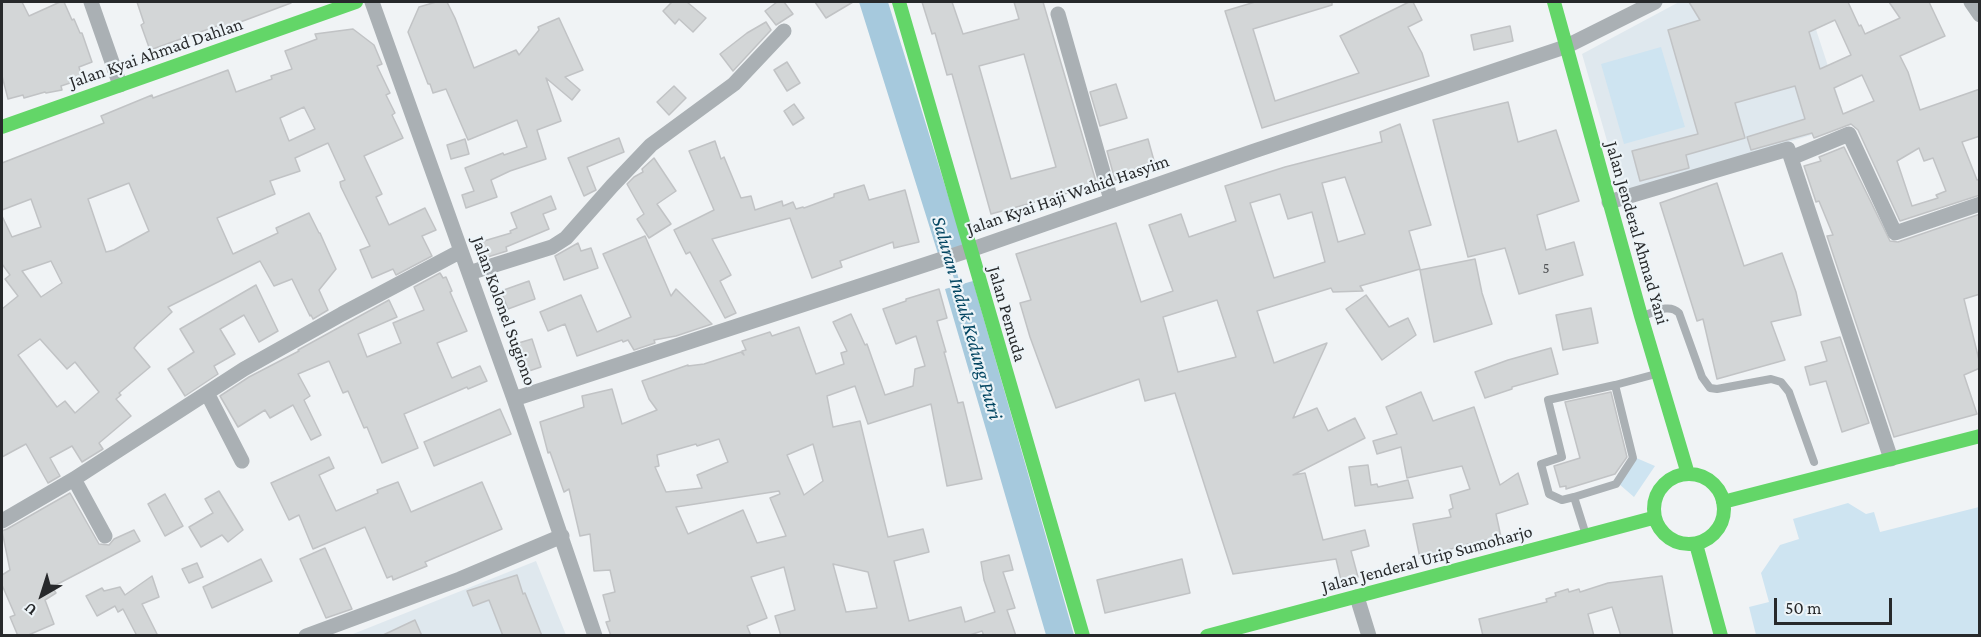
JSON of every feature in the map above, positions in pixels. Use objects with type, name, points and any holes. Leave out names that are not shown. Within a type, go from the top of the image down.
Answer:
[{"type":"main road","name":"Jalan Kyai Ahmad Dahlan","points":[[2,127],[356,2]]},
{"type":"main road","name":"Jalan Pemuda","points":[[900,2],[1083,636]]},
{"type":"main road","name":"Jalan Jenderal Ahmad Yani","points":[[1554,2],[1641,316],[1688,474]]},
{"type":"main road","points":[[1723,502],[1980,436]]},
{"type":"main road","points":[[1688,474],[1707,479],[1720,493],[1724,513],[1721,524],[1707,540],[1686,544],[1667,536],[1660,528],[1655,519],[1655,501],[1658,492],[1671,479],[1688,474]]},
{"type":"main road","name":"Jalan Jenderal Urip Sumoharjo","points":[[1207,636],[1655,519]]},
{"type":"main road","points":[[1696,543],[1721,636]]},
{"type":"street","points":[[91,2],[120,85]]},
{"type":"street","name":"Jalan Kolonel Sugiono","points":[[372,2],[514,399],[595,636]]},
{"type":"street","name":"Jalan Kyai Haji Wahid Hasyim","points":[[514,399],[921,264],[970,250],[1565,47],[1655,2]]},
{"type":"street","points":[[1971,2],[1980,15]]},
{"type":"street","points":[[1058,14],[1111,200]]},
{"type":"street","points":[[469,273],[552,247],[566,238],[651,145],[734,84],[784,31]]},
{"type":"street","points":[[1791,158],[1849,134],[1895,234],[1980,204]]},
{"type":"street","points":[[1609,202],[1788,149],[1891,459]]},
{"type":"street","points":[[2,521],[74,480],[244,369],[461,251]]},
{"type":"street","points":[[207,393],[242,461]]},
{"type":"street","points":[[74,480],[105,536]]},
{"type":"street","points":[[306,636],[460,579],[562,536]]},
{"type":"street","points":[[1357,597],[1369,636]]},
{"type":"lane","points":[[1641,316],[1669,307],[1679,313],[1702,377],[1710,388],[1717,389],[1771,379],[1781,382],[1789,392],[1814,462]]},
{"type":"lane","points":[[1615,385],[1633,458],[1616,484],[1562,500],[1549,494],[1540,464],[1562,457],[1548,400],[1658,374]]},
{"type":"lane","points":[[1574,497],[1586,536]]},
{"type":"shaded area","points":[[1679,2],[1807,2],[1847,124],[1622,193],[1582,54]]},
{"type":"shaded area","points":[[1661,47],[1685,127],[1624,144],[1601,64]]},
{"type":"shaded area","points":[[1634,457],[1655,466],[1634,497],[1619,484]]},
{"type":"shaded area","points":[[1848,503],[1866,514],[1874,512],[1880,532],[1979,507],[1979,635],[1756,635],[1749,607],[1769,602],[1761,573],[1780,545],[1799,539],[1793,519]]},
{"type":"shaded area","points":[[536,561],[566,635],[348,636]]},
{"type":"water","points":[[859,2],[888,2],[965,250],[939,257]]},
{"type":"water","points":[[973,281],[1074,635],[1046,635],[945,289]]},
{"type":"building","points":[[2,2],[22,2],[29,16],[64,2],[72,20],[74,19],[82,33],[92,62],[79,67],[82,79],[61,86],[62,90],[8,99],[2,76]]},
{"type":"building","points":[[137,2],[291,3],[219,30],[217,26],[150,50],[141,25],[144,23]]},
{"type":"building","points":[[436,2],[447,2],[474,68],[516,50],[519,55],[539,30],[538,27],[559,18],[583,70],[565,77],[580,90],[572,100],[546,78],[561,121],[537,130],[546,159],[491,180],[497,197],[466,208],[462,195],[474,191],[465,168],[503,153],[504,155],[527,147],[517,120],[468,140],[446,89],[433,93],[408,32],[419,7]]},
{"type":"building","points":[[672,2],[687,2],[706,18],[693,32],[679,19],[675,24],[663,11]]},
{"type":"building","points":[[777,2],[784,2],[793,14],[776,25],[765,11]]},
{"type":"building","points":[[815,2],[853,2],[826,18]]},
{"type":"building","points":[[922,2],[952,2],[963,34],[1019,19],[1014,2],[1043,2],[1097,185],[991,214],[952,74],[947,75],[935,33],[932,34]],"holes":[[[1024,54],[1056,167],[1011,179],[979,66]]]},
{"type":"building","points":[[1255,2],[1332,2],[1332,5],[1253,29],[1275,101],[1359,73],[1340,36],[1409,2],[1413,2],[1422,20],[1408,27],[1422,53],[1429,76],[1262,128],[1225,11]]},
{"type":"building","points":[[1689,2],[1848,2],[1865,34],[1900,18],[1889,2],[1929,2],[1945,36],[1900,56],[1908,72],[1920,110],[1980,89],[1980,136],[1962,142],[1977,180],[1980,179],[1980,195],[1900,221],[1858,130],[1851,124],[1814,138],[1812,133],[1751,150],[1747,137],[1805,119],[1795,86],[1735,103],[1745,138],[1686,155],[1689,168],[1640,181],[1632,151],[1698,134],[1668,30],[1700,20]],"holes":[[[1835,20],[1851,55],[1820,69],[1809,32]],[[1862,75],[1874,101],[1843,114],[1834,88]],[[1919,148],[1924,161],[1933,158],[1946,191],[1936,195],[1938,198],[1912,206],[1897,161]]]},
{"type":"building","points":[[766,22],[771,30],[733,71],[720,54],[747,33]]},
{"type":"building","points":[[1510,26],[1513,41],[1474,50],[1471,35]]},
{"type":"building","points":[[353,29],[374,45],[382,64],[377,66],[390,93],[386,95],[395,113],[392,115],[403,138],[364,156],[382,194],[376,197],[389,225],[425,208],[436,230],[422,236],[432,256],[396,275],[393,269],[372,278],[360,250],[370,246],[341,187],[340,182],[345,180],[328,143],[295,158],[300,171],[270,181],[275,194],[217,218],[233,254],[278,233],[276,228],[309,213],[336,269],[319,290],[328,310],[313,319],[292,279],[274,286],[260,261],[168,307],[172,312],[137,344],[134,348],[150,367],[119,393],[121,395],[116,399],[131,416],[99,443],[103,449],[82,462],[72,446],[50,458],[60,476],[48,483],[26,444],[2,457],[2,309],[18,296],[5,279],[10,275],[2,264],[2,216],[12,237],[41,227],[31,199],[2,210],[2,163],[104,123],[101,116],[152,95],[153,98],[228,70],[236,92],[272,79],[271,76],[292,69],[285,51],[317,39],[315,34]],"holes":[[[304,107],[315,129],[289,141],[280,118]],[[129,183],[149,231],[106,252],[88,199]],[[51,261],[62,283],[41,297],[22,271]],[[40,339],[67,369],[75,362],[99,392],[75,413],[65,401],[57,407],[18,355]]]},
{"type":"building","points":[[787,62],[800,83],[787,91],[774,70]]},
{"type":"building","points":[[1116,84],[1127,118],[1100,126],[1090,92]]},
{"type":"building","points":[[674,86],[686,98],[669,115],[657,102]]},
{"type":"building","points":[[1508,102],[1518,142],[1556,130],[1579,201],[1537,215],[1546,250],[1574,242],[1583,275],[1519,294],[1505,248],[1468,257],[1433,120]]},
{"type":"building","points":[[794,104],[804,118],[793,125],[784,111]]},
{"type":"building","points":[[1400,124],[1431,225],[1409,231],[1420,269],[1360,286],[1363,291],[1333,292],[1331,288],[1257,311],[1274,363],[1327,343],[1293,418],[1317,408],[1328,431],[1355,418],[1365,438],[1293,475],[1305,473],[1323,540],[1365,530],[1369,546],[1351,551],[1358,577],[1341,580],[1336,559],[1233,574],[1175,393],[1145,401],[1139,379],[1056,408],[1020,303],[1031,300],[1016,254],[1116,223],[1141,302],[1173,291],[1149,225],[1181,214],[1189,237],[1236,221],[1225,186],[1285,167],[1382,142],[1380,132]],"holes":[[[1345,177],[1365,234],[1338,242],[1322,183]],[[1280,194],[1288,219],[1312,212],[1325,262],[1274,278],[1250,203]],[[1217,300],[1236,357],[1178,372],[1163,317]]]},
{"type":"building","points":[[619,138],[624,152],[587,167],[596,190],[584,196],[568,158]]},
{"type":"building","points":[[465,139],[469,154],[451,159],[447,145]]},
{"type":"building","points":[[1148,139],[1156,168],[1115,180],[1107,151]]},
{"type":"building","points":[[715,141],[721,159],[724,157],[741,198],[751,196],[755,210],[782,201],[783,206],[793,202],[796,209],[804,208],[834,197],[834,194],[864,185],[869,200],[905,190],[919,242],[894,248],[893,242],[840,261],[842,267],[812,278],[790,218],[712,239],[731,275],[720,281],[736,313],[725,318],[690,252],[686,254],[674,230],[714,210],[689,151]]},
{"type":"building","points":[[1844,147],[1890,241],[1898,242],[1980,214],[1980,294],[1964,299],[1980,364],[1980,368],[1964,375],[1977,414],[1894,437],[1827,236],[1833,235],[1819,201],[1816,202],[1804,166],[1821,161],[1819,157]]},
{"type":"building","points":[[654,158],[676,191],[657,204],[671,224],[649,238],[637,219],[644,214],[627,184],[643,172],[642,169]]},
{"type":"building","points":[[1717,183],[1744,266],[1782,253],[1796,292],[1801,315],[1771,322],[1785,360],[1717,379],[1703,319],[1697,321],[1660,203]]},
{"type":"building","points":[[551,196],[556,209],[543,214],[549,229],[506,247],[507,251],[481,259],[477,243],[511,233],[510,231],[517,228],[511,213]]},
{"type":"building","points":[[645,236],[671,296],[676,289],[712,324],[676,336],[654,340],[655,343],[634,350],[628,340],[623,342],[622,340],[577,356],[565,324],[548,331],[540,312],[581,295],[597,332],[631,317],[603,254]]},
{"type":"building","points":[[578,243],[581,251],[591,248],[598,268],[564,280],[555,256]]},
{"type":"building","points":[[1475,259],[1482,293],[1492,324],[1434,342],[1420,270]]},
{"type":"building","points":[[440,273],[443,278],[446,277],[467,331],[437,343],[451,376],[452,378],[480,366],[487,381],[468,389],[467,387],[404,414],[418,448],[382,463],[367,427],[364,428],[348,391],[343,393],[329,361],[298,374],[310,396],[304,400],[321,435],[311,440],[293,405],[270,418],[265,410],[238,427],[220,396],[249,377],[389,300],[397,317],[358,334],[367,357],[401,343],[393,323],[424,310],[414,287]]},
{"type":"building","points":[[529,281],[535,299],[508,309],[501,291]]},
{"type":"building","points":[[256,285],[278,331],[259,342],[244,315],[220,329],[235,354],[214,366],[218,374],[185,396],[168,369],[194,352],[180,329]]},
{"type":"building","points":[[939,289],[947,318],[937,321],[946,352],[944,352],[958,403],[963,402],[982,479],[947,486],[931,404],[868,424],[855,386],[827,396],[833,427],[860,421],[888,537],[923,529],[929,552],[894,561],[909,621],[961,607],[965,622],[995,612],[984,580],[981,562],[1009,555],[1013,570],[1003,572],[1015,608],[1007,610],[1016,636],[984,636],[982,631],[967,636],[781,636],[775,616],[795,610],[784,567],[751,577],[767,618],[747,626],[751,636],[611,636],[606,622],[610,621],[603,595],[615,592],[610,570],[594,571],[590,534],[580,536],[569,489],[564,492],[550,452],[548,453],[540,422],[584,407],[582,396],[612,389],[622,424],[657,410],[649,399],[642,381],[688,365],[704,364],[741,352],[744,355],[742,351],[746,350],[742,341],[770,332],[772,336],[799,327],[816,374],[844,364],[841,353],[847,351],[833,322],[851,314],[865,345],[867,344],[885,395],[913,386],[915,369],[925,366],[916,336],[896,344],[883,309],[906,301],[906,299]],"holes":[[[719,439],[728,462],[697,475],[702,488],[666,492],[655,467],[659,466],[657,455],[696,444],[697,446]],[[813,444],[823,481],[804,495],[787,455]],[[779,491],[780,494],[770,498],[786,536],[757,543],[743,510],[688,534],[676,507]],[[833,564],[868,572],[877,608],[846,612]]]},
{"type":"building","points":[[1366,295],[1389,327],[1408,318],[1416,335],[1382,360],[1346,309]]},
{"type":"building","points":[[1591,308],[1598,343],[1563,350],[1556,315]]},
{"type":"building","points":[[1840,337],[1869,423],[1842,432],[1826,381],[1810,385],[1805,367],[1827,361],[1821,342]]},
{"type":"building","points":[[532,339],[541,367],[523,373],[515,344]]},
{"type":"building","points":[[1551,348],[1558,374],[1512,387],[1512,389],[1485,398],[1475,372]]},
{"type":"building","points":[[1421,392],[1433,421],[1474,407],[1500,485],[1518,473],[1528,504],[1496,514],[1501,537],[1420,558],[1413,524],[1451,517],[1449,510],[1453,508],[1450,495],[1470,489],[1462,466],[1407,478],[1401,447],[1377,454],[1373,441],[1397,434],[1386,407]]},
{"type":"building","points":[[1611,392],[1627,457],[1615,474],[1566,489],[1566,486],[1560,487],[1554,466],[1580,458],[1565,402]]},
{"type":"building","points":[[500,409],[511,434],[434,466],[424,442]]},
{"type":"building","points":[[329,457],[334,468],[319,475],[336,511],[398,482],[411,512],[482,482],[502,529],[425,562],[427,566],[393,580],[392,576],[387,578],[365,527],[313,549],[299,515],[289,520],[271,483]]},
{"type":"building","points":[[1368,465],[1371,485],[1377,484],[1378,487],[1408,480],[1413,498],[1355,506],[1349,467]]},
{"type":"building","points":[[219,491],[243,530],[228,542],[222,535],[201,547],[189,527],[213,513],[205,499]]},
{"type":"building","points":[[70,493],[99,544],[109,545],[114,539],[134,530],[140,541],[52,587],[56,593],[45,600],[54,624],[26,636],[18,636],[10,617],[15,615],[2,585],[2,575],[10,570],[2,531]]},
{"type":"building","points":[[165,494],[183,526],[165,536],[148,504]]},
{"type":"building","points":[[325,548],[352,609],[326,618],[300,559]]},
{"type":"building","points":[[261,559],[272,581],[212,608],[203,587]]},
{"type":"building","points":[[1182,559],[1190,593],[1105,613],[1097,580]]},
{"type":"building","points":[[197,563],[203,577],[189,583],[182,569]]},
{"type":"building","points":[[517,575],[542,636],[503,636],[489,600],[473,606],[467,591]]},
{"type":"building","points":[[152,576],[159,597],[142,604],[158,636],[137,636],[123,609],[118,612],[115,606],[97,616],[86,596],[102,588],[104,591],[120,587],[125,595]]},
{"type":"building","points":[[1662,576],[1673,636],[1621,636],[1612,607],[1588,614],[1594,636],[1483,636],[1479,619],[1547,602],[1546,599],[1556,596],[1555,593],[1568,589],[1569,592],[1579,589],[1580,592],[1608,583]]},
{"type":"building","points":[[415,620],[422,636],[381,636]]},
{"type":"waterway","name":"Saluran Induk Kedung Putri","points":[[950,260],[960,289]]},
{"type":"traffic: fast","points":[[2,127],[356,2]]},
{"type":"traffic: fast","points":[[899,2],[1083,636]]},
{"type":"traffic: fast","points":[[1554,2],[1641,316],[1688,474]]},
{"type":"traffic: fast","points":[[1723,502],[1980,436]]},
{"type":"traffic: fast","points":[[1689,474],[1702,477],[1714,484],[1721,496],[1724,509],[1721,522],[1714,534],[1702,541],[1689,544],[1676,541],[1664,534],[1657,522],[1654,509],[1657,496],[1664,484],[1676,477],[1689,474]]},
{"type":"traffic: fast","points":[[1207,636],[1655,519]]},
{"type":"traffic: fast","points":[[1696,544],[1721,636]]}]
